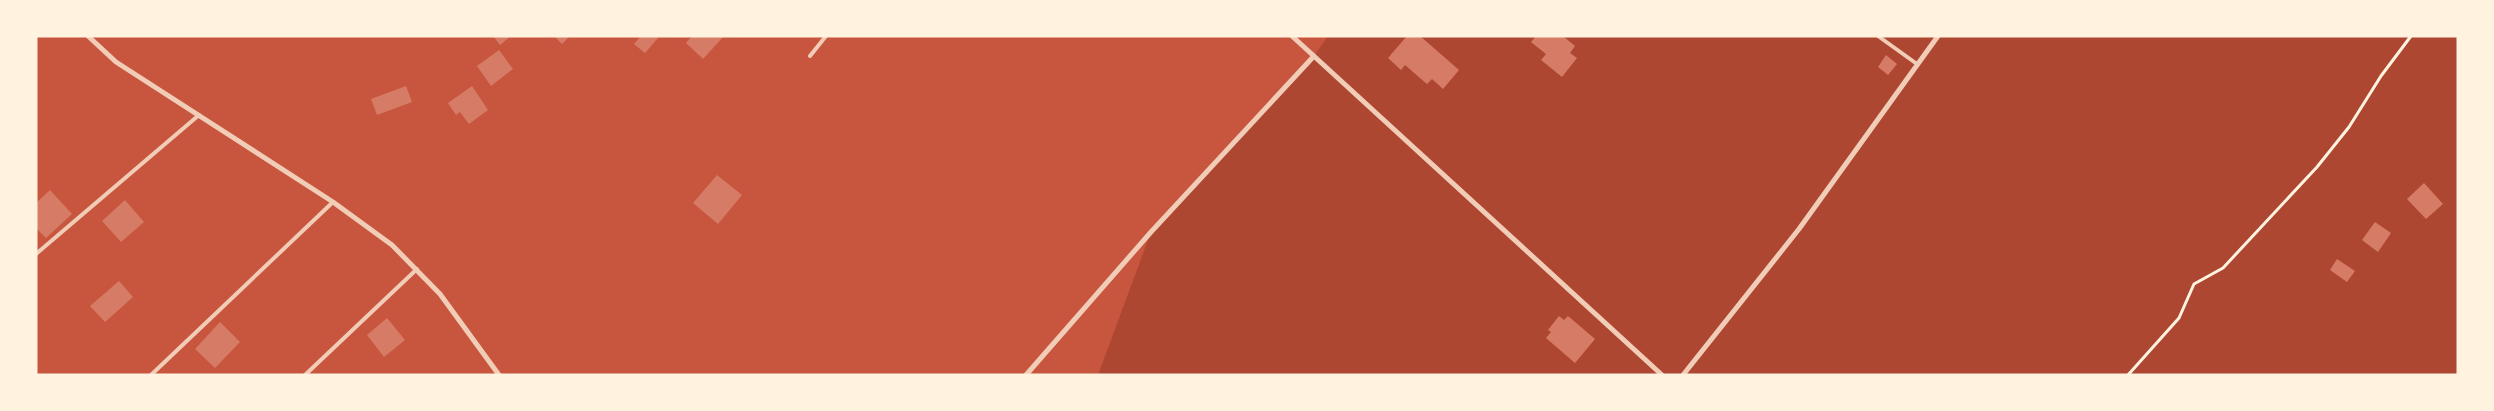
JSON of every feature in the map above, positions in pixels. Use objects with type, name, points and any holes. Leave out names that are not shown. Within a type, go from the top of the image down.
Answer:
[{"type":"street","points":[[88,36],[116,62],[333,202],[392,245],[417,269],[445,301],[499,375]]},
{"type":"street","points":[[1292,36],[1662,375]]},
{"type":"street","points":[[1683,375],[1799,229],[1938,36]]},
{"type":"street","points":[[1026,375],[1151,232],[1314,56]]},
{"type":"lane","points":[[810,56],[826,36]]},
{"type":"lane","points":[[1878,36],[1918,64]]},
{"type":"lane","points":[[36,254],[199,115]]},
{"type":"lane","points":[[151,375],[333,202]]},
{"type":"lane","points":[[305,375],[417,269]]},
{"type":"path","points":[[2128,375],[2179,318],[2194,284],[2223,268],[2317,167],[2349,127],[2381,76],[2411,36]]},
{"type":"shaded area","points":[[1328,36],[2458,36],[2458,375],[1098,375],[1151,232],[1314,56]]},
{"type":"building","points":[[493,36],[511,36],[500,45]]},
{"type":"building","points":[[554,36],[570,36],[562,44]]},
{"type":"building","points":[[641,36],[657,36],[658,38],[645,53],[634,44]]},
{"type":"building","points":[[692,36],[724,36],[703,59],[686,43]]},
{"type":"building","points":[[1407,36],[1420,36],[1459,70],[1443,89],[1432,79],[1427,84],[1405,65],[1401,70],[1388,58]]},
{"type":"building","points":[[1536,36],[1563,36],[1575,46],[1570,53],[1577,58],[1562,77],[1541,60],[1546,54],[1531,42]]},
{"type":"building","points":[[499,50],[513,69],[491,86],[477,66]]},
{"type":"building","points":[[1886,55],[1897,64],[1888,75],[1878,67]]},
{"type":"building","points":[[406,86],[412,102],[377,115],[371,99]]},
{"type":"building","points":[[472,86],[488,110],[469,124],[460,112],[456,115],[448,103]]},
{"type":"building","points":[[717,175],[742,195],[718,224],[693,203]]},
{"type":"building","points":[[2424,183],[2443,204],[2426,219],[2407,199]]},
{"type":"building","points":[[50,190],[72,214],[46,238],[36,228],[36,203]]},
{"type":"building","points":[[125,200],[144,222],[121,242],[102,221]]},
{"type":"building","points":[[2375,222],[2391,233],[2378,252],[2362,240]]},
{"type":"building","points":[[2337,259],[2355,271],[2347,282],[2330,270]]},
{"type":"building","points":[[119,281],[133,297],[105,322],[90,306]]},
{"type":"building","points":[[1559,316],[1564,320],[1568,316],[1595,339],[1575,363],[1546,338],[1551,332],[1548,330]]},
{"type":"building","points":[[387,318],[405,340],[384,357],[367,335]]},
{"type":"building","points":[[220,322],[240,342],[215,368],[195,349]]}]
